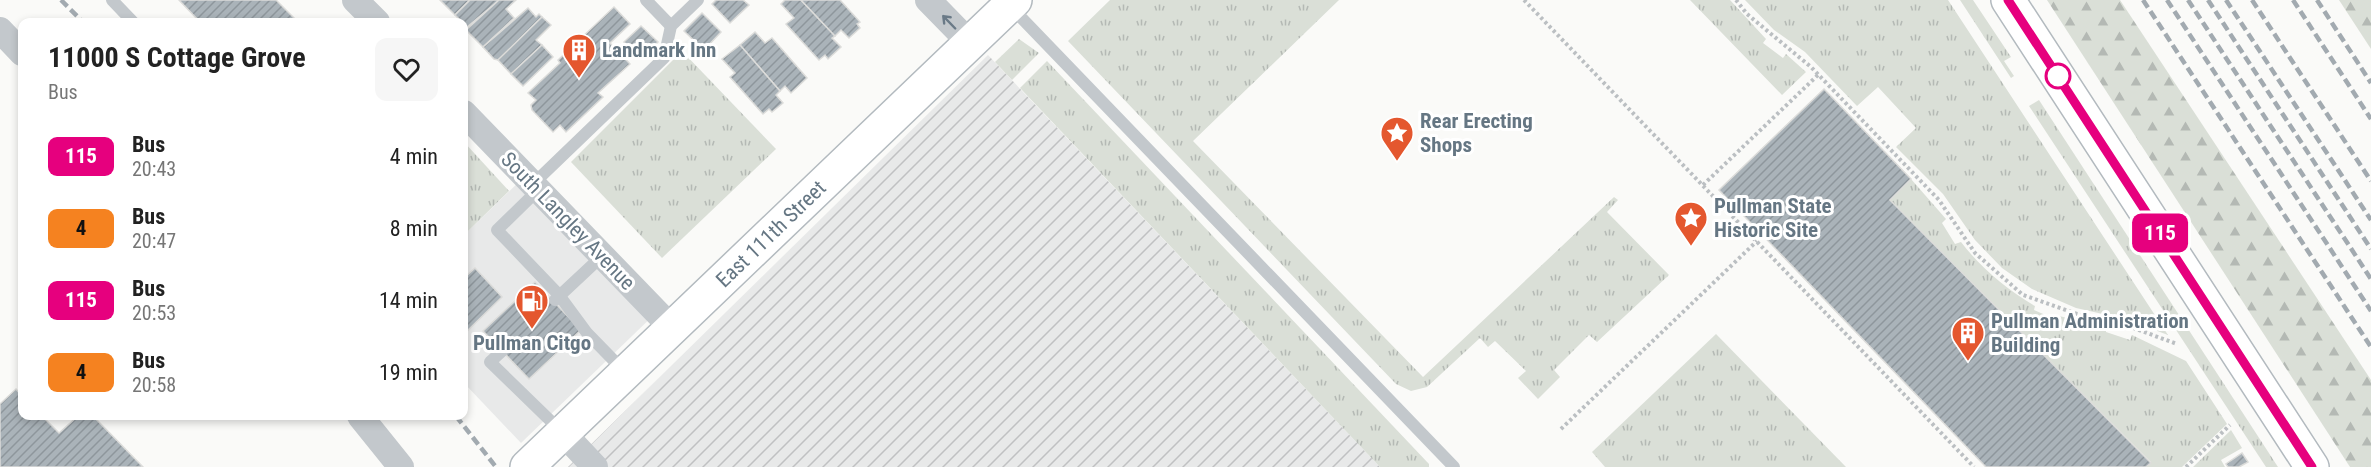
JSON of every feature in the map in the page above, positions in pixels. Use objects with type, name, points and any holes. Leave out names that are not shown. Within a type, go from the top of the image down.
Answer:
[{"type":"main road","points":[[2008,0],[2312,467]]},
{"type":"main road","name":"East 111th Street","points":[[527,467],[1012,2]]},
{"type":"street","points":[[355,0],[372,18]]},
{"type":"street","points":[[928,0],[970,43]]},
{"type":"street","points":[[0,30],[18,49]]},
{"type":"street","name":"South Langley Avenue","points":[[468,117],[672,328]]},
{"type":"street","points":[[363,420],[401,467]]},
{"type":"street","points":[[563,433],[596,467]]},
{"type":"lane","points":[[112,0],[129,18]]},
{"type":"lane","points":[[646,0],[671,26]]},
{"type":"lane","points":[[625,373],[497,230],[535,187],[664,58],[671,26],[698,0]]},
{"type":"lane","points":[[1012,2],[1454,467]]},
{"type":"lane","points":[[556,298],[602,256]]},
{"type":"lane","points":[[502,351],[490,362],[563,433]]},
{"type":"path","points":[[1524,0],[1974,467]]},
{"type":"path","points":[[1736,0],[1747,14],[1818,75],[1939,200],[1975,253],[2023,295],[2076,314],[2128,326],[2177,344]]},
{"type":"path","points":[[1703,185],[1818,75]]},
{"type":"path","points":[[1561,429],[1757,241]]},
{"type":"path","points":[[2186,467],[2230,425]]},
{"type":"shaded area","points":[[988,55],[1380,467],[568,467]]},
{"type":"shaded area","points":[[527,174],[659,310],[521,443],[468,387],[468,231]]},
{"type":"green space","points":[[1110,0],[1339,0],[1193,141],[1423,377],[1614,197],[1618,200],[1607,212],[1669,275],[1597,342],[1589,335],[1554,370],[1560,377],[1538,399],[1518,378],[1526,371],[1495,341],[1488,347],[1480,338],[1427,387],[1411,391],[1396,384],[1068,41]]},
{"type":"green space","points":[[1690,0],[1730,0],[1766,39],[1763,43],[1783,58],[1786,54],[1806,72],[1782,95]]},
{"type":"green space","points":[[1745,0],[1948,0],[2168,335],[2125,319],[2076,308],[2032,289],[2002,268],[1975,240],[1943,194],[1896,147],[1916,128],[1878,87],[1857,106],[1805,52],[1774,30]]},
{"type":"green space","points":[[1960,0],[1973,0],[2011,57],[2004,61],[2014,76],[2011,78]]},
{"type":"green space","points":[[2047,0],[2120,0],[2371,380],[2371,467],[2350,467]]},
{"type":"green space","points":[[2339,0],[2371,0],[2371,49]]},
{"type":"green space","points":[[1019,39],[1039,53],[1012,80],[995,62]]},
{"type":"green space","points":[[682,51],[776,149],[662,258],[571,162]]},
{"type":"green space","points":[[1047,61],[1429,464],[1429,467],[1380,467],[1020,88]]},
{"type":"green space","points":[[2039,100],[2278,467],[2266,467],[2029,106]]},
{"type":"green space","points":[[468,146],[509,191],[468,231]]},
{"type":"green space","points":[[1911,179],[1946,219],[1942,223],[1955,244],[1961,242],[1995,277],[2035,306],[2034,310],[2057,320],[2059,316],[2106,327],[2106,332],[2130,340],[2132,335],[2186,361],[2227,424],[2182,467],[2146,467],[2151,462],[1890,200]]},
{"type":"green space","points":[[1716,334],[1846,467],[1605,467],[1592,452]]},
{"type":"green space","points":[[2231,430],[2242,448],[2221,460],[2225,467],[2193,467]]},
{"type":"building","points":[[179,0],[276,0],[294,18],[196,18]]},
{"type":"building","points":[[440,0],[470,0],[455,15]]},
{"type":"building","points":[[470,0],[498,1],[468,26],[468,18],[458,18],[455,15]]},
{"type":"building","points":[[499,0],[516,0],[506,9],[514,18],[483,47],[468,32],[468,28]]},
{"type":"building","points":[[716,0],[743,0],[749,5],[730,23],[712,4]]},
{"type":"building","points":[[785,0],[801,0],[835,36],[832,38],[841,47],[828,59],[825,55],[819,60],[786,24],[794,18],[781,4]]},
{"type":"building","points":[[801,0],[840,0],[860,22],[857,24],[860,28],[849,38],[841,30],[835,36]]},
{"type":"building","name":"Landmark Inn","points":[[614,7],[630,24],[610,43],[630,64],[598,93],[603,97],[566,132],[560,125],[553,132],[532,110],[531,105],[536,100],[528,93],[560,63],[558,60]]},
{"type":"building","points":[[528,8],[536,17],[539,14],[542,17],[498,60],[494,59],[483,47]]},
{"type":"building","points":[[702,13],[721,32],[704,50],[684,31]]},
{"type":"building","points":[[542,17],[551,25],[536,40],[542,45],[511,74],[498,60]]},
{"type":"building","points":[[641,26],[658,42],[640,59],[624,42]]},
{"type":"building","points":[[755,32],[765,43],[772,38],[807,78],[791,93],[785,86],[780,91],[740,45]]},
{"type":"building","points":[[542,45],[553,57],[523,86],[511,74]]},
{"type":"building","points":[[740,45],[780,91],[776,95],[783,103],[772,112],[769,109],[763,114],[730,77],[735,73],[722,59]]},
{"type":"building","name":"Pullman Administration Building","points":[[1824,89],[1911,179],[1890,200],[2151,463],[2146,467],[1986,467],[1719,190]]},
{"type":"building","points":[[475,268],[502,297],[468,330],[468,274]]},
{"type":"building","name":"Pullman Citgo","points":[[535,282],[581,330],[529,379],[483,331]]},
{"type":"building","points":[[16,389],[18,391],[18,420],[46,420],[59,433],[74,420],[97,420],[143,467],[0,467],[0,404]]},
{"type":"building","points":[[2242,453],[2248,462],[2239,467],[2228,467],[2226,464]]},
{"type":"railway","points":[[61,0],[79,18]]},
{"type":"railway","points":[[2143,0],[2371,347]]},
{"type":"railway","points":[[2167,0],[2371,311]]},
{"type":"railway","points":[[2188,0],[2371,279]]},
{"type":"railway","points":[[2208,0],[2371,249]]},
{"type":"railway","points":[[2226,0],[2371,220]]},
{"type":"railway","points":[[2252,0],[2371,181]]},
{"type":"railway","points":[[2293,0],[2371,119]]},
{"type":"railway","points":[[2317,0],[2371,83]]},
{"type":"railway","points":[[459,420],[496,467]]},
{"type":"bus line","name":"115","points":[[2008,0],[2312,467]]},
{"type":"place","name":"Landmark Inn","points":[[579,79]]},
{"type":"place","name":"Rear Erecting Shops","points":[[1397,162]]},
{"type":"place","name":"Pullman State Historic Site","points":[[1691,247]]},
{"type":"place","name":"Pullman Citgo","points":[[532,330]]},
{"type":"place","name":"Pullman Administration Building","points":[[1968,362]]}]
